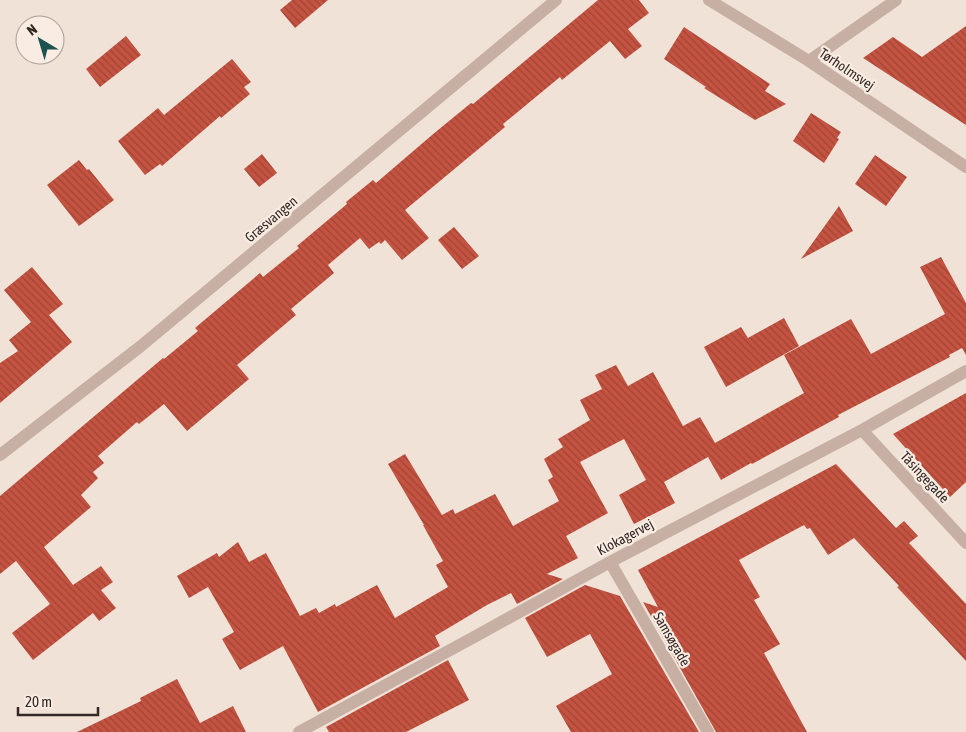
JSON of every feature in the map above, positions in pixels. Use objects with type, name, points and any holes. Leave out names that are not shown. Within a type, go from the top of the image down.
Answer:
[{"type":"street","name":"Græsvangen","points":[[0,455],[141,346],[556,0]]},
{"type":"street","name":"Tørholmsvej","points":[[710,0],[809,61],[966,167]]},
{"type":"street","points":[[809,61],[896,0]]},
{"type":"street","name":"Klokagervej","points":[[299,732],[610,562],[862,430],[966,371]]},
{"type":"street","name":"Tåsingegade","points":[[862,430],[966,543]]},
{"type":"street","name":"Samsøgade","points":[[610,562],[708,732]]},
{"type":"building","points":[[292,0],[328,0],[295,28],[280,10]]},
{"type":"building","points":[[598,0],[639,0],[649,13],[628,29],[642,46],[625,59],[610,41],[562,80],[560,77],[503,124],[505,127],[405,210],[429,238],[402,260],[385,240],[381,244],[379,242],[369,249],[360,238],[328,265],[334,273],[291,309],[296,315],[237,365],[249,379],[187,431],[164,404],[139,424],[137,422],[98,456],[104,463],[93,472],[98,478],[81,495],[91,507],[44,547],[73,585],[101,566],[113,582],[101,590],[116,608],[99,621],[93,613],[33,660],[12,633],[50,604],[16,561],[0,574],[0,496],[163,358],[198,331],[195,328],[260,273],[263,277],[299,248],[297,246],[347,204],[346,202],[373,180],[376,183]]},
{"type":"building","points":[[966,26],[966,125],[863,58],[893,37],[922,57]]},
{"type":"building","points":[[684,27],[770,84],[765,91],[786,104],[755,120],[704,88],[706,87],[664,59]]},
{"type":"building","points":[[126,36],[141,55],[100,87],[86,69]]},
{"type":"building","points":[[232,59],[251,82],[244,87],[250,94],[221,118],[220,116],[162,166],[160,164],[145,175],[118,141],[158,108],[164,115]]},
{"type":"building","points":[[811,113],[841,132],[837,138],[839,139],[824,163],[793,141]]},
{"type":"building","points":[[262,154],[277,173],[259,187],[244,169]]},
{"type":"building","points":[[875,155],[907,177],[886,206],[855,184]]},
{"type":"building","points":[[79,160],[87,170],[89,169],[114,200],[79,226],[47,185]]},
{"type":"building","points":[[839,206],[853,231],[801,259]]},
{"type":"building","points":[[454,227],[479,256],[462,269],[438,240]]},
{"type":"building","points":[[941,257],[966,303],[966,355],[962,348],[949,355],[950,357],[838,415],[839,417],[721,480],[708,457],[664,482],[675,503],[634,524],[619,495],[646,480],[624,439],[580,462],[608,513],[566,536],[578,558],[547,574],[563,579],[517,604],[511,593],[487,605],[435,636],[440,646],[318,712],[283,646],[240,670],[222,639],[234,632],[208,587],[189,598],[177,576],[217,553],[219,557],[238,542],[249,562],[266,553],[300,616],[316,608],[319,613],[335,604],[336,607],[377,585],[395,618],[448,587],[436,565],[443,561],[388,464],[405,454],[442,515],[453,509],[455,514],[495,494],[513,526],[559,501],[548,480],[553,477],[544,459],[563,447],[558,439],[590,420],[580,400],[602,389],[595,375],[616,365],[628,386],[653,372],[683,426],[700,417],[715,443],[804,393],[784,355],[851,319],[871,354],[945,314],[920,267]]},
{"type":"building","points":[[32,267],[63,304],[49,315],[72,342],[0,403],[0,363],[18,351],[9,340],[31,322],[4,290]]},
{"type":"building","points":[[784,318],[799,346],[726,387],[704,347],[741,327],[748,338]]},
{"type":"building","points":[[966,393],[966,482],[950,497],[893,434]]},
{"type":"building","points":[[836,464],[896,528],[904,521],[918,536],[909,543],[966,604],[966,661],[854,538],[828,555],[810,528],[807,529],[804,525],[739,560],[760,597],[754,600],[780,644],[764,653],[807,732],[716,732],[643,602],[658,607],[638,570]]},
{"type":"building","points":[[585,585],[620,596],[699,732],[571,732],[556,706],[612,674],[590,634],[547,657],[525,618]]},
{"type":"building","points":[[448,660],[469,700],[406,732],[329,732],[326,727]]},
{"type":"building","points":[[177,679],[200,723],[233,706],[246,732],[77,732],[141,701],[140,698]]}]
